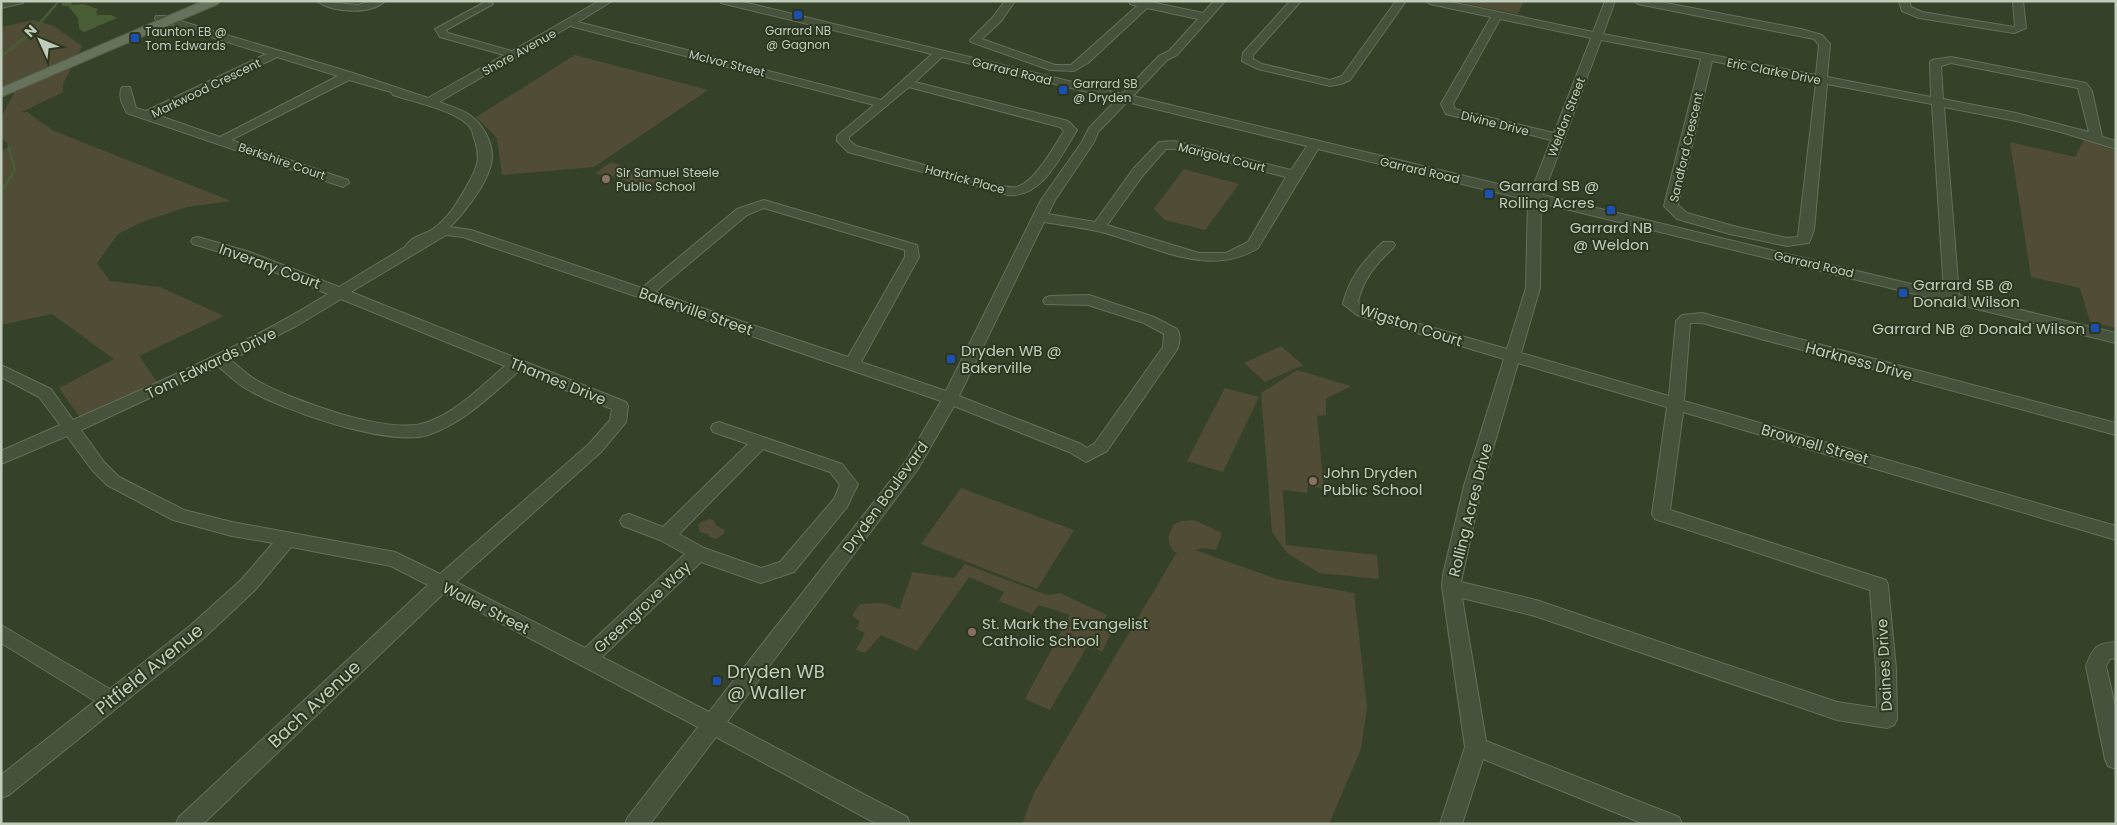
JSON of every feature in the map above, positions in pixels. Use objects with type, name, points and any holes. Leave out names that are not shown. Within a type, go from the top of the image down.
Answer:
[{"type":"main road","points":[[1,93],[201,1]]},
{"type":"main road","points":[[1,86],[214,1]]},
{"type":"street","points":[[1,4],[19,1]]},
{"type":"street","points":[[322,1],[347,8],[362,8],[380,1]]},
{"type":"street","name":"Shore Avenue","points":[[430,102],[514,56],[607,1]]},
{"type":"street","name":"Garrard Road","points":[[725,1],[2116,338]]},
{"type":"street","points":[[1010,1],[998,19],[975,40],[1029,60],[1061,69],[1077,66],[1145,4]]},
{"type":"street","points":[[1132,1],[1206,17]]},
{"type":"street","name":"Dryden Boulevard","points":[[636,824],[912,465],[950,399],[1048,200],[1088,142],[1102,135],[1129,100],[1172,58],[1173,53],[1220,1]]},
{"type":"street","points":[[1296,1],[1247,55],[1248,61],[1258,66],[1330,83],[1346,78],[1401,1]]},
{"type":"street","name":"Eric Clarke Drive","points":[[1430,1],[1597,36],[2032,121],[2116,145]]},
{"type":"street","name":"Weldon Street","points":[[1536,198],[1610,1]]},
{"type":"street","points":[[1638,1],[1818,37],[1824,44],[1820,80]]},
{"type":"street","points":[[1904,1],[1906,9],[1919,15],[2014,30],[2021,28],[2018,1]]},
{"type":"street","points":[[488,4],[440,29],[444,35],[514,56]]},
{"type":"street","points":[[770,12],[780,5]]},
{"type":"street","name":"Divine Drive","points":[[1497,15],[1447,104],[1450,111],[1558,138]]},
{"type":"street","name":"Tom Edwards Drive","points":[[1,458],[184,378],[293,322],[342,293],[440,233],[440,230],[460,210],[484,168],[486,154],[477,128],[465,117],[430,102],[423,102],[397,93],[395,90],[350,75],[275,54],[165,19]]},
{"type":"street","name":"McIvor Street","points":[[570,23],[883,104]]},
{"type":"street","name":"Hartrick Place","points":[[907,83],[1064,124],[1072,130],[1034,182],[1022,190],[1009,191],[852,149],[842,141],[843,136],[883,104],[940,53]]},
{"type":"street","name":"Markwood Crescent","points":[[146,116],[275,54]]},
{"type":"street","name":"Sandford Crescent","points":[[1707,57],[1671,206],[1682,216],[1788,242],[1804,240],[1807,230],[1820,80]]},
{"type":"street","points":[[1952,297],[1935,66],[1939,60],[1951,60],[2082,85],[2086,91],[2096,138]]},
{"type":"street","points":[[220,141],[350,75]]},
{"type":"street","points":[[126,89],[126,103],[131,110],[146,116]]},
{"type":"street","name":"Markwood Crescent","points":[[146,116],[220,141]]},
{"type":"street","name":"Berkshire Court","points":[[220,141],[343,183]]},
{"type":"street","name":"Marigold Court","points":[[1099,226],[1138,171],[1163,145],[1175,146],[1294,175]]},
{"type":"street","points":[[1041,216],[1099,226],[1198,257],[1226,257],[1242,252],[1253,244],[1314,145]]},
{"type":"street","name":"Rolling Acres Drive","points":[[1451,824],[1476,747],[1451,586],[1473,486],[1533,288],[1536,198]]},
{"type":"street","points":[[644,294],[742,212],[764,204],[912,248],[912,257],[852,364]]},
{"type":"street","name":"Bakerville Street","points":[[440,230],[466,232],[852,364],[950,399],[1075,448],[1086,456],[1101,447],[1171,346],[1172,332],[1149,320],[1089,300],[1050,301]]},
{"type":"street","name":"Inverary Court","points":[[198,241],[245,255],[342,293]]},
{"type":"street","name":"Wigston Court","points":[[1388,245],[1371,260],[1353,290],[1350,304],[1362,312],[1513,356]]},
{"type":"street","name":"Thames Drive","points":[[342,293],[620,406],[618,422],[595,448],[441,584]]},
{"type":"street","name":"Harkness Drive","points":[[1676,403],[1683,321],[1692,318],[1702,318],[2116,429]]},
{"type":"street","name":"Brownell Street","points":[[1513,356],[2116,533]]},
{"type":"street","points":[[219,359],[252,385],[301,407],[345,420],[397,431],[423,430],[449,420],[517,364]]},
{"type":"street","name":"Waller Street","points":[[1,370],[45,393],[69,429],[98,466],[113,480],[179,515],[232,529],[395,559],[712,724],[898,824]]},
{"type":"street","name":"Daines Drive","points":[[1451,586],[1467,592],[1536,608],[1837,711],[1887,719],[1886,669],[1879,585],[1661,514],[1676,403]]},
{"type":"street","name":"Greengrove Way","points":[[628,521],[666,535],[698,553],[761,576],[787,567],[841,502],[849,484],[836,468],[719,428]]},
{"type":"street","points":[[666,535],[760,442]]},
{"type":"street","name":"Pitfield Avenue","points":[[1,788],[198,631],[248,585],[287,539]]},
{"type":"street","name":"Greengrove Way","points":[[586,660],[698,553]]},
{"type":"street","name":"Bach Avenue","points":[[187,824],[441,584]]},
{"type":"street","points":[[1,633],[110,700]]},
{"type":"street","points":[[2116,650],[2105,651],[2099,658],[2096,666],[2116,760]]},
{"type":"street","points":[[1476,747],[1671,824]]},
{"type":"shaded area","points":[[62,1],[73,1],[71,3],[73,5],[84,4],[98,9],[96,12],[98,15],[111,15],[117,18],[84,32],[79,29],[78,18],[68,6],[62,6]]},
{"type":"shaded area","points":[[1453,1],[1524,1],[1518,14]]},
{"type":"shaded area","points":[[33,20],[54,26],[82,46],[63,84],[63,92],[22,112],[27,112],[54,131],[231,201],[187,207],[142,222],[118,234],[97,263],[110,281],[160,287],[224,316],[139,356],[157,382],[81,419],[59,388],[114,359],[52,314],[1,325],[1,151],[8,147],[7,143],[1,139],[1,117],[14,93],[1,88],[1,27]]},
{"type":"shaded area","points":[[575,55],[708,90],[594,167],[502,175],[497,138],[476,117]]},
{"type":"shaded area","points":[[2084,140],[2116,151],[2116,328],[2090,322],[2080,288],[2031,277],[2010,142],[2075,157]]},
{"type":"shaded area","points":[[611,162],[661,179],[644,191],[629,186],[632,183],[606,174],[603,176],[595,173]]},
{"type":"shaded area","points":[[1184,169],[1239,184],[1205,230],[1165,220],[1154,209]]},
{"type":"shaded area","points":[[1281,346],[1303,365],[1265,382],[1244,363]]},
{"type":"shaded area","points":[[1297,370],[1351,386],[1326,399],[1326,415],[1317,416],[1324,489],[1308,486],[1307,493],[1283,490],[1286,545],[1377,555],[1379,579],[1319,573],[1287,553],[1272,532],[1261,393]]},
{"type":"shaded area","points":[[1225,388],[1259,397],[1223,472],[1187,461]]},
{"type":"shaded area","points":[[961,488],[1074,530],[1037,589],[921,544]]},
{"type":"shaded area","points":[[709,519],[725,530],[724,534],[716,539],[700,532],[698,525]]},
{"type":"shaded area","points":[[1194,520],[1222,533],[1216,550],[1204,548],[1195,550],[1277,579],[1354,593],[1367,707],[1361,749],[1329,824],[1022,824],[1034,793],[1177,552],[1174,552],[1171,548],[1169,541],[1170,531],[1174,524]]},
{"type":"shaded area","points":[[965,564],[1047,595],[1060,593],[1107,615],[1104,620],[1115,625],[1102,652],[1088,645],[1050,710],[1025,699],[1070,615],[1039,605],[1032,614],[999,601],[1004,592],[969,577],[917,651],[881,635],[865,653],[856,650],[865,633],[856,629],[860,622],[852,615],[860,604],[882,603],[900,609],[912,572],[954,578]]},
{"type":"waterway","points":[[2,56],[33,31],[59,1]]},
{"type":"waterway","points":[[1,192],[15,170],[9,147]]},
{"type":"place","name":"Garrard NB @ Gagnon","points":[[798,15]]},
{"type":"place","name":"Taunton EB @ Tom Edwards","points":[[135,38]]},
{"type":"place","name":"Garrard SB @ Dryden","points":[[1063,90]]},
{"type":"place","name":"Sir Samuel Steele Public School","points":[[606,179]]},
{"type":"place","name":"Garrard SB @ Rolling Acres","points":[[1489,194]]},
{"type":"place","name":"Garrard NB @ Weldon","points":[[1611,210]]},
{"type":"place","name":"Garrard SB @ Donald Wilson","points":[[1903,293]]},
{"type":"place","name":"Garrard NB @ Donald Wilson","points":[[2095,328]]},
{"type":"place","name":"Dryden WB @ Bakerville","points":[[951,359]]},
{"type":"place","name":"John Dryden Public School","points":[[1313,481]]},
{"type":"place","name":"St. Mark the Evangelist Catholic School","points":[[972,632]]},
{"type":"place","name":"Dryden WB @ Waller","points":[[717,681]]}]
